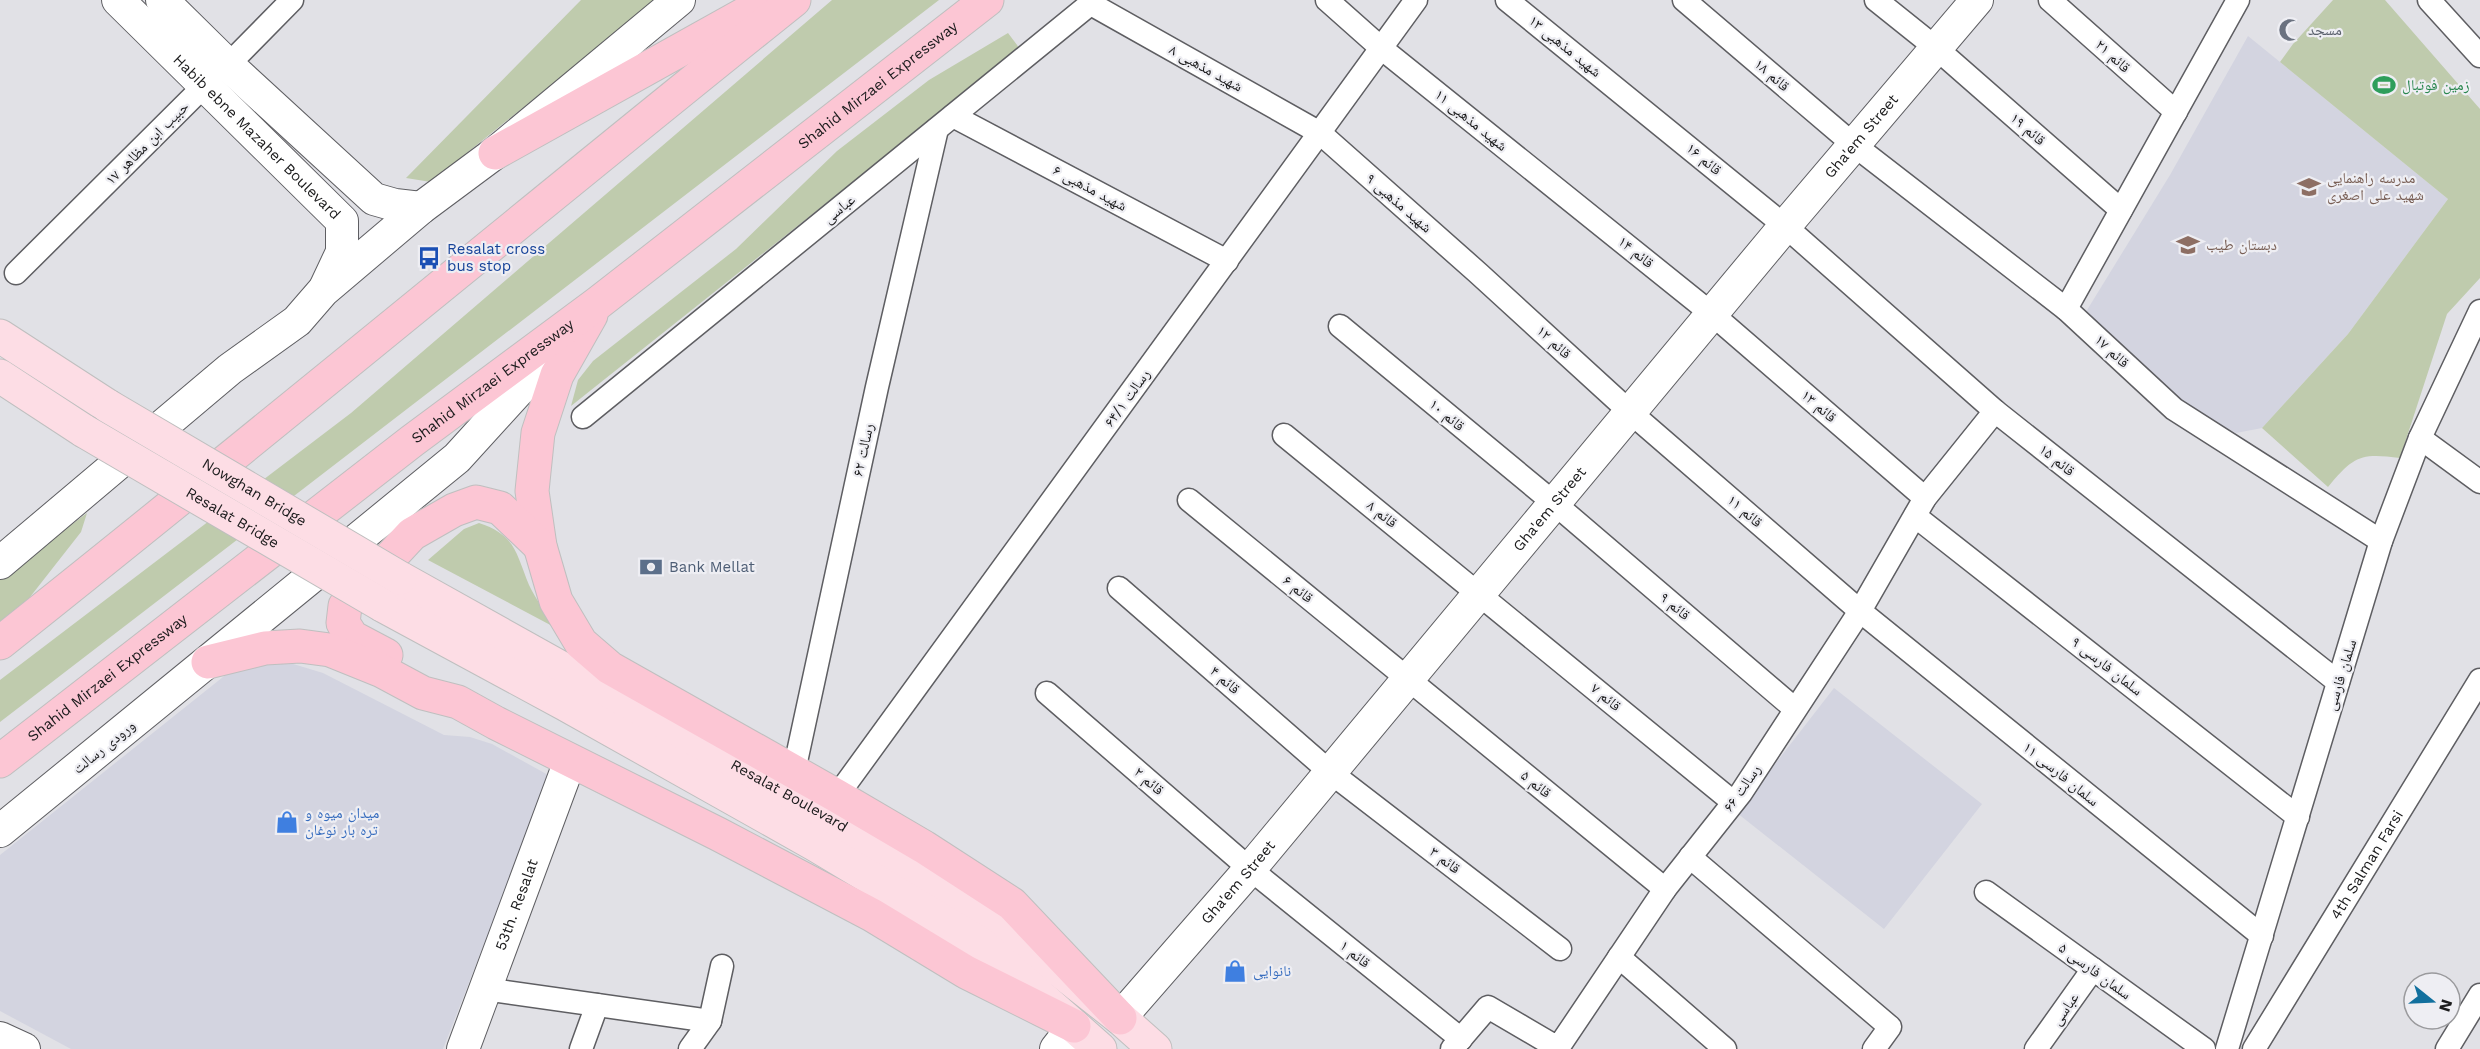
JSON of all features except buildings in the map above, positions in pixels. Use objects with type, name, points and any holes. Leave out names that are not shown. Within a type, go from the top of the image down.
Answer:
[{"type":"highway","points":[[495,153],[770,0]]},
{"type":"highway","points":[[0,643],[350,362],[599,156],[794,0]]},
{"type":"highway","name":"Shahid Mirzaei Expressway","points":[[0,761],[403,448],[598,303],[987,0]]},
{"type":"highway","points":[[598,303],[557,375],[538,433],[532,491],[540,546],[556,601],[580,643],[610,668],[924,847],[1012,904],[1120,1018]]},
{"type":"highway","points":[[458,702],[432,679],[352,637],[343,623],[345,606],[412,534],[454,510],[476,502],[500,508],[540,546]]},
{"type":"highway","points":[[208,662],[265,648],[300,646],[330,650],[382,671],[423,693],[458,702],[872,915],[966,972],[1065,1037]]},
{"type":"main road","name":"Nowghan Bridge","points":[[0,336],[108,406],[400,578]]},
{"type":"main road","name":"Resalat Bridge","points":[[0,376],[84,431],[382,605]]},
{"type":"main road","name":"Resalat Boulevard","points":[[400,578],[830,819],[997,921],[1120,1018],[1155,1049]]},
{"type":"main road","name":"Resalat Boulevard","points":[[382,605],[565,704],[816,845],[981,944],[1065,1037],[1100,1049]]},
{"type":"street","name":"Habib ebne Mazaher Boulevard","points":[[118,0],[374,199],[395,206],[421,208]]},
{"type":"street","name":"Habib ebne Mazaher Boulevard","points":[[162,0],[216,75],[342,221],[342,252],[323,291]]},
{"type":"street","name":"حبیب ابن مظاهر ۱۷","points":[[15,273],[292,0]]},
{"type":"street","points":[[0,563],[230,369],[297,321],[323,291],[421,208],[495,153],[679,0]]},
{"type":"street","name":"شهید مذهبی ۱۱","points":[[1327,0],[1381,48],[1560,191]]},
{"type":"street","name":"رسالت ۶۴/۱","points":[[837,796],[1416,0]]},
{"type":"street","name":"شهید مذهبی ۱۳","points":[[1508,0],[1623,93]]},
{"type":"street","name":"قائم ۱۹","points":[[1876,0],[1936,48],[2121,210]]},
{"type":"street","name":"Gha'em Street","points":[[1120,1018],[1250,869],[1785,226],[1977,0]]},
{"type":"street","name":"قائم ۲۱","points":[[2050,0],[2176,111]]},
{"type":"street","points":[[2429,0],[2480,56]]},
{"type":"street","name":"عباسی","points":[[583,417],[1093,2]]},
{"type":"street","name":"شهید مذهبی ۸","points":[[1093,2],[1320,133]]},
{"type":"street","points":[[2066,309],[2176,111],[2233,2]]},
{"type":"street","name":"قائم ۱۸","points":[[1687,3],[1854,145]]},
{"type":"street","name":"قائم ۱۶","points":[[1623,93],[1785,226]]},
{"type":"street","name":"شهید مذهبی ۶","points":[[945,123],[1227,261]]},
{"type":"street","name":"رسالت ۶۲","points":[[794,771],[882,364],[945,123]]},
{"type":"street","name":"شهید مذهبی ۹","points":[[1320,133],[1478,273]]},
{"type":"street","name":"قائم ۱۷","points":[[1854,145],[2066,309],[2174,409],[2381,541]]},
{"type":"street","name":"قائم ۱۴","points":[[1560,191],[1712,314]]},
{"type":"street","points":[[342,221],[353,222],[364,218],[371,210],[374,199]]},
{"type":"street","name":"قائم ۱۵","points":[[1785,226],[1995,411],[2338,682]]},
{"type":"street","name":"قائم ۱۲","points":[[1478,273],[1630,412]]},
{"type":"street","name":"ورودی رسالت","points":[[0,831],[457,458],[598,303]]},
{"type":"street","name":"سلمان فارسی","points":[[2227,1049],[2381,541],[2420,438],[2480,311]]},
{"type":"street","name":"قائم ۱۳","points":[[1712,314],[1920,507]]},
{"type":"street","name":"قائم ۱۰","points":[[1340,326],[1554,503]]},
{"type":"street","name":"رسالت ۶۶","points":[[1456,1044],[1488,1007],[1558,1048],[1665,889],[1733,802],[1860,611],[1920,507],[1995,411]]},
{"type":"street","name":"قائم ۱۱","points":[[1630,412],[1860,611]]},
{"type":"street","name":"قائم ۸","points":[[1284,435],[1479,593]]},
{"type":"street","points":[[2420,438],[2480,482]]},
{"type":"street","name":"قائم ۶","points":[[1189,500],[1407,679]]},
{"type":"street","name":"قائم ۹","points":[[1554,503],[1795,709]]},
{"type":"street","name":"سلمان فارسی ۹","points":[[1920,507],[2298,817]]},
{"type":"street","name":"قائم ۴","points":[[1119,588],[1330,772]]},
{"type":"street","name":"قائم ۷","points":[[1479,593],[1733,802]]},
{"type":"street","name":"سلمان فارسی ۱۱","points":[[1860,611],[2262,936]]},
{"type":"street","name":"قائم ۵","points":[[1407,679],[1665,889]]},
{"type":"street","name":"4th Salman Farsi","points":[[2254,1049],[2480,680]]},
{"type":"street","name":"قائم ۲","points":[[1047,693],[1250,869]]},
{"type":"street","name":"53th. Resalat","points":[[463,1049],[570,761]]},
{"type":"street","name":"قائم ۳","points":[[1330,772],[1560,949]]},
{"type":"street","points":[[1690,857],[1890,1027],[1874,1049]]},
{"type":"street","name":"قائم ۱","points":[[1250,869],[1456,1044]]},
{"type":"street","name":"سلمان فارسی ۵","points":[[1986,892],[2204,1049]]},
{"type":"street","points":[[1619,957],[1725,1049]]},
{"type":"street","points":[[690,1049],[710,1021],[722,966]]},
{"type":"street","name":"عباسی","points":[[2036,1049],[2093,969]]},
{"type":"street","points":[[485,989],[710,1021]]},
{"type":"street","points":[[2447,1049],[2480,995]]},
{"type":"street","points":[[581,1049],[597,1005]]},
{"type":"street","points":[[0,1038],[24,1049]]},
{"type":"shaded area","points":[[2248,36],[2448,199],[2348,334],[2262,428],[2236,433],[2179,403],[2084,315],[2170,175]]},
{"type":"shaded area","name":"میدان میوه و تره بار نوغان","points":[[280,660],[323,673],[444,735],[470,737],[492,744],[550,776],[443,1049],[71,1049],[0,1011],[0,855],[238,665]]},
{"type":"shaded area","points":[[1834,688],[1982,804],[1884,929],[1737,813]]},
{"type":"green space","points":[[581,0],[656,0],[431,182],[406,178]]},
{"type":"green space","points":[[832,0],[939,0],[0,722],[0,680],[351,413]]},
{"type":"green space","points":[[2333,0],[2385,0],[2480,109],[2480,278],[2447,314],[2400,458],[2376,456],[2359,459],[2345,469],[2328,487],[2262,428],[2348,334],[2448,199],[2280,62],[2293,44]]},
{"type":"green space","points":[[1008,33],[1020,49],[571,406],[578,380],[593,361],[736,249],[837,151],[929,80]]},
{"type":"green space","points":[[87,513],[81,532],[23,606],[0,624],[0,578]]},
{"type":"green space","points":[[479,523],[501,533],[508,540],[538,602],[556,628],[428,560],[464,529]]},
{"type":"place","name":"مسجد","points":[[2290,30]]},
{"type":"place","name":"زمین فوتبال","points":[[2384,85]]},
{"type":"place","name":"مدرسه راهنمایی شهید علی اصغری","points":[[2309,187]]},
{"type":"place","name":"دبستان طیب","points":[[2188,245]]},
{"type":"place","name":"Resalat cross bus stop","points":[[429,258]]},
{"type":"place","name":"Bank Mellat","points":[[651,567]]},
{"type":"place","name":"میدان میوه و تره بار نوغان","points":[[287,822]]},
{"type":"place","name":"نانوایی","points":[[1235,971]]}]
